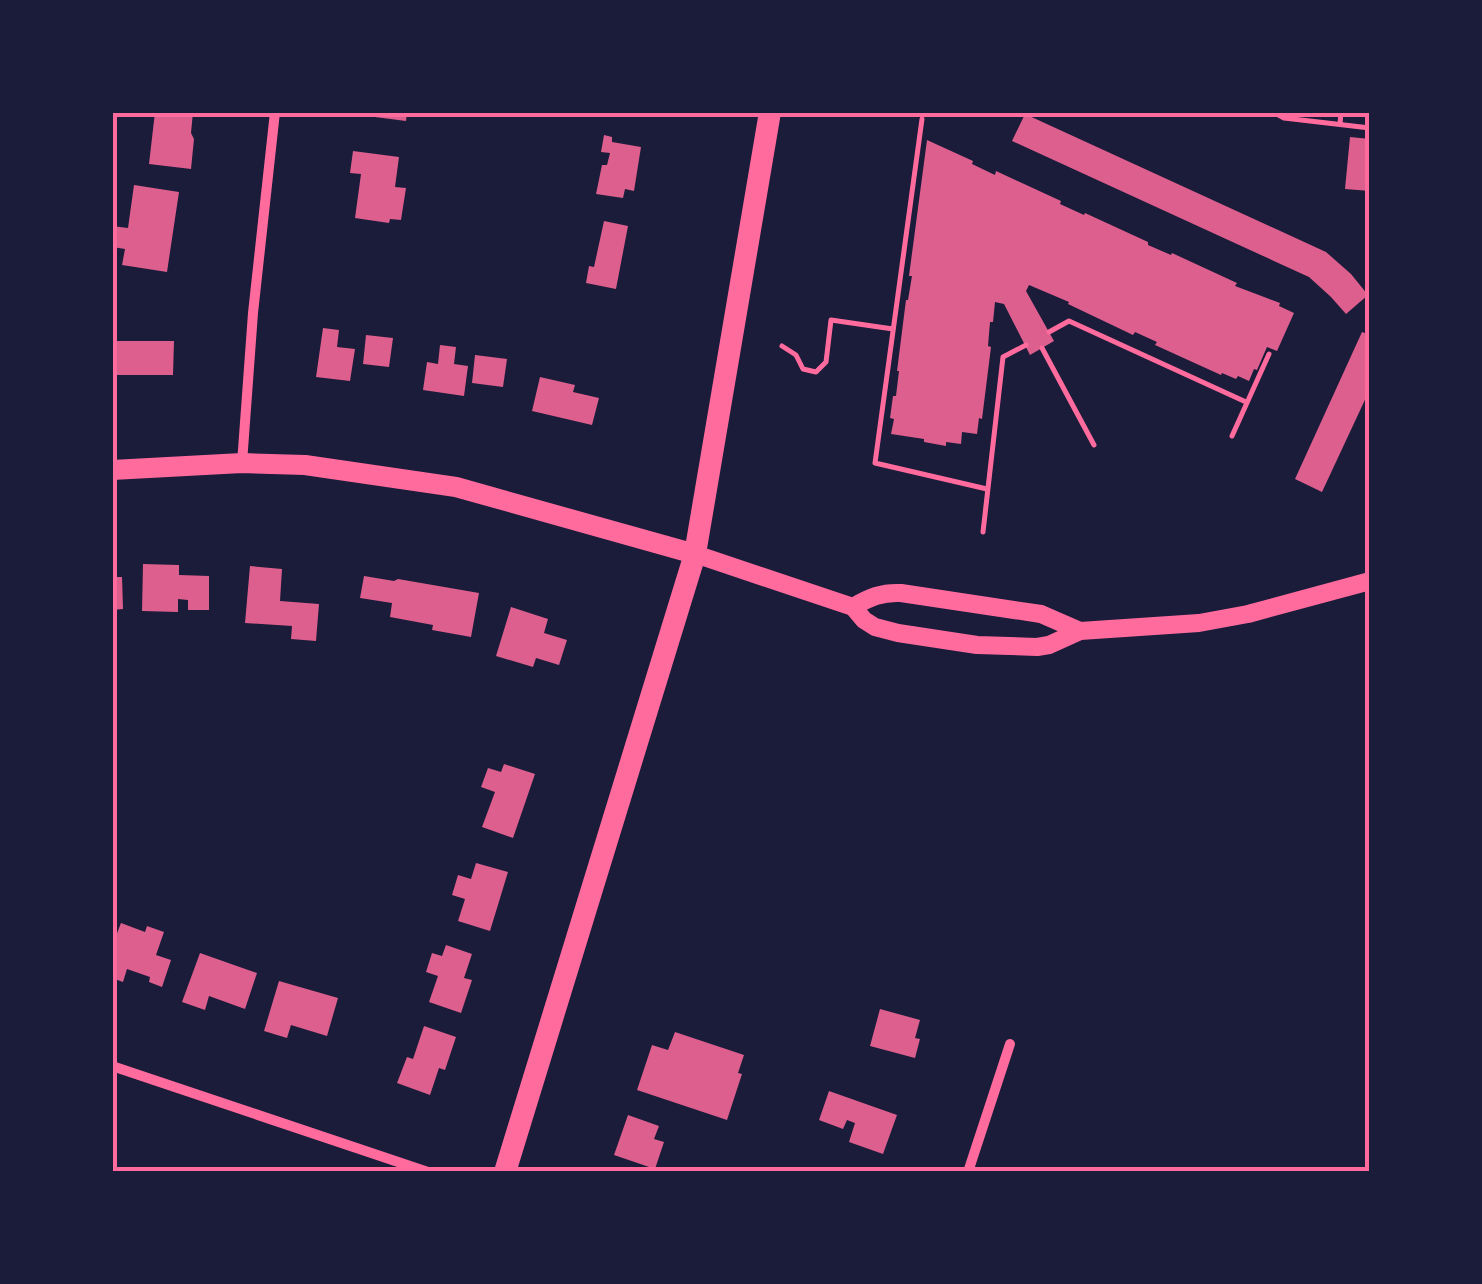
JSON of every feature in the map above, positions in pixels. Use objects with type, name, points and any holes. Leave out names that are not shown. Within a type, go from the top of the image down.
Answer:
[{"type":"highway","points":[[505,1172],[695,554],[770,112]]},
{"type":"main road","points":[[112,470],[242,462],[305,465],[456,487],[695,554]]},
{"type":"street","points":[[242,462],[252,313],[275,112]]},
{"type":"street","points":[[695,554],[853,606],[875,627],[976,645],[1037,648],[1080,631],[1214,620],[1370,582]]},
{"type":"street","points":[[853,606],[872,596],[901,593],[1041,614],[1080,631]]},
{"type":"street","points":[[968,1172],[1010,1044]]},
{"type":"street","points":[[112,1066],[428,1172]]},
{"type":"path","points":[[1273,112],[1284,118],[1370,128]]},
{"type":"path","points":[[1340,124],[1341,112]]},
{"type":"path","points":[[922,119],[874,463],[987,490]]},
{"type":"path","points":[[782,346],[796,354],[803,369],[816,372],[826,362],[831,320],[893,329]]},
{"type":"path","points":[[1049,332],[1070,321],[1246,402]]},
{"type":"path","points":[[983,532],[1003,356],[1026,345]]},
{"type":"path","points":[[1042,348],[1094,445]]},
{"type":"path","points":[[1232,436],[1269,354]]},
{"type":"building","points":[[155,112],[193,112],[191,169],[149,164]]},
{"type":"building","points":[[359,112],[407,112],[406,121]]},
{"type":"building","points":[[1025,114],[1326,252],[1368,295],[1346,314],[1309,277],[1012,141]]},
{"type":"building","points":[[604,135],[612,137],[612,142],[641,147],[634,191],[625,189],[623,198],[596,194],[602,165],[607,165],[610,153],[601,152]]},
{"type":"building","points":[[1350,137],[1370,139],[1370,191],[1345,189]]},
{"type":"building","points":[[927,140],[995,175],[996,171],[1148,245],[1237,283],[1235,286],[1280,303],[1279,306],[1294,313],[1277,351],[1267,347],[1249,381],[1238,376],[1236,379],[1029,285],[1026,291],[1054,341],[1030,355],[1004,304],[995,302],[977,434],[962,432],[961,444],[946,442],[946,446],[891,434]]},
{"type":"building","points":[[353,151],[399,157],[395,187],[406,188],[401,220],[390,219],[389,223],[355,218],[361,174],[350,173]]},
{"type":"building","points":[[134,185],[179,192],[167,272],[122,265],[125,249],[112,247],[112,226],[128,228]]},
{"type":"building","points":[[604,221],[628,226],[616,289],[586,283],[589,266],[594,267]]},
{"type":"building","points":[[323,328],[339,330],[337,347],[355,349],[350,381],[316,377]]},
{"type":"building","points":[[1362,332],[1370,335],[1370,389],[1322,492],[1295,479]]},
{"type":"building","points":[[366,335],[393,338],[389,367],[363,364]]},
{"type":"building","points":[[112,341],[174,341],[173,375],[112,375]]},
{"type":"building","points":[[440,345],[456,347],[454,364],[468,366],[464,396],[423,390],[427,362],[438,364]]},
{"type":"building","points":[[475,355],[507,359],[503,387],[472,383]]},
{"type":"building","points":[[540,377],[575,385],[573,392],[599,398],[592,425],[532,411]]},
{"type":"building","points":[[143,564],[179,565],[179,575],[209,576],[209,610],[188,610],[188,600],[178,599],[178,612],[142,611]]},
{"type":"building","points":[[250,566],[282,569],[280,601],[319,604],[316,641],[291,639],[292,626],[245,623]]},
{"type":"building","points":[[364,576],[479,593],[471,637],[390,617],[392,603],[360,598]]},
{"type":"building","points":[[112,577],[122,577],[123,609],[112,610]]},
{"type":"building","points":[[511,607],[548,619],[544,633],[567,640],[559,665],[536,658],[533,667],[496,656]]},
{"type":"building","points":[[504,764],[535,774],[513,838],[482,827],[495,792],[481,787],[488,768],[501,772]]},
{"type":"building","points":[[476,863],[508,872],[490,931],[458,921],[465,899],[452,895],[458,875],[471,879]]},
{"type":"building","points":[[121,923],[145,932],[147,926],[164,932],[156,955],[171,960],[162,987],[149,982],[150,977],[127,969],[123,982],[112,978],[112,946]]},
{"type":"building","points":[[446,945],[472,954],[464,978],[472,980],[461,1013],[429,1002],[438,976],[426,972],[432,953],[442,956]]},
{"type":"building","points":[[200,953],[257,973],[245,1009],[209,996],[205,1010],[182,1002]]},
{"type":"building","points":[[279,981],[338,998],[327,1036],[291,1025],[287,1038],[264,1031]]},
{"type":"building","points":[[880,1009],[920,1020],[915,1058],[870,1046]]},
{"type":"building","points":[[424,1026],[456,1037],[445,1070],[439,1068],[430,1095],[397,1083],[407,1057],[413,1059]]},
{"type":"building","points":[[675,1032],[744,1055],[727,1120],[637,1090],[652,1045],[668,1050]]},
{"type":"building","points":[[829,1091],[897,1115],[883,1154],[849,1142],[855,1123],[847,1120],[843,1129],[819,1120]]},
{"type":"building","points":[[628,1115],[659,1126],[654,1139],[664,1142],[655,1169],[614,1155]]}]
